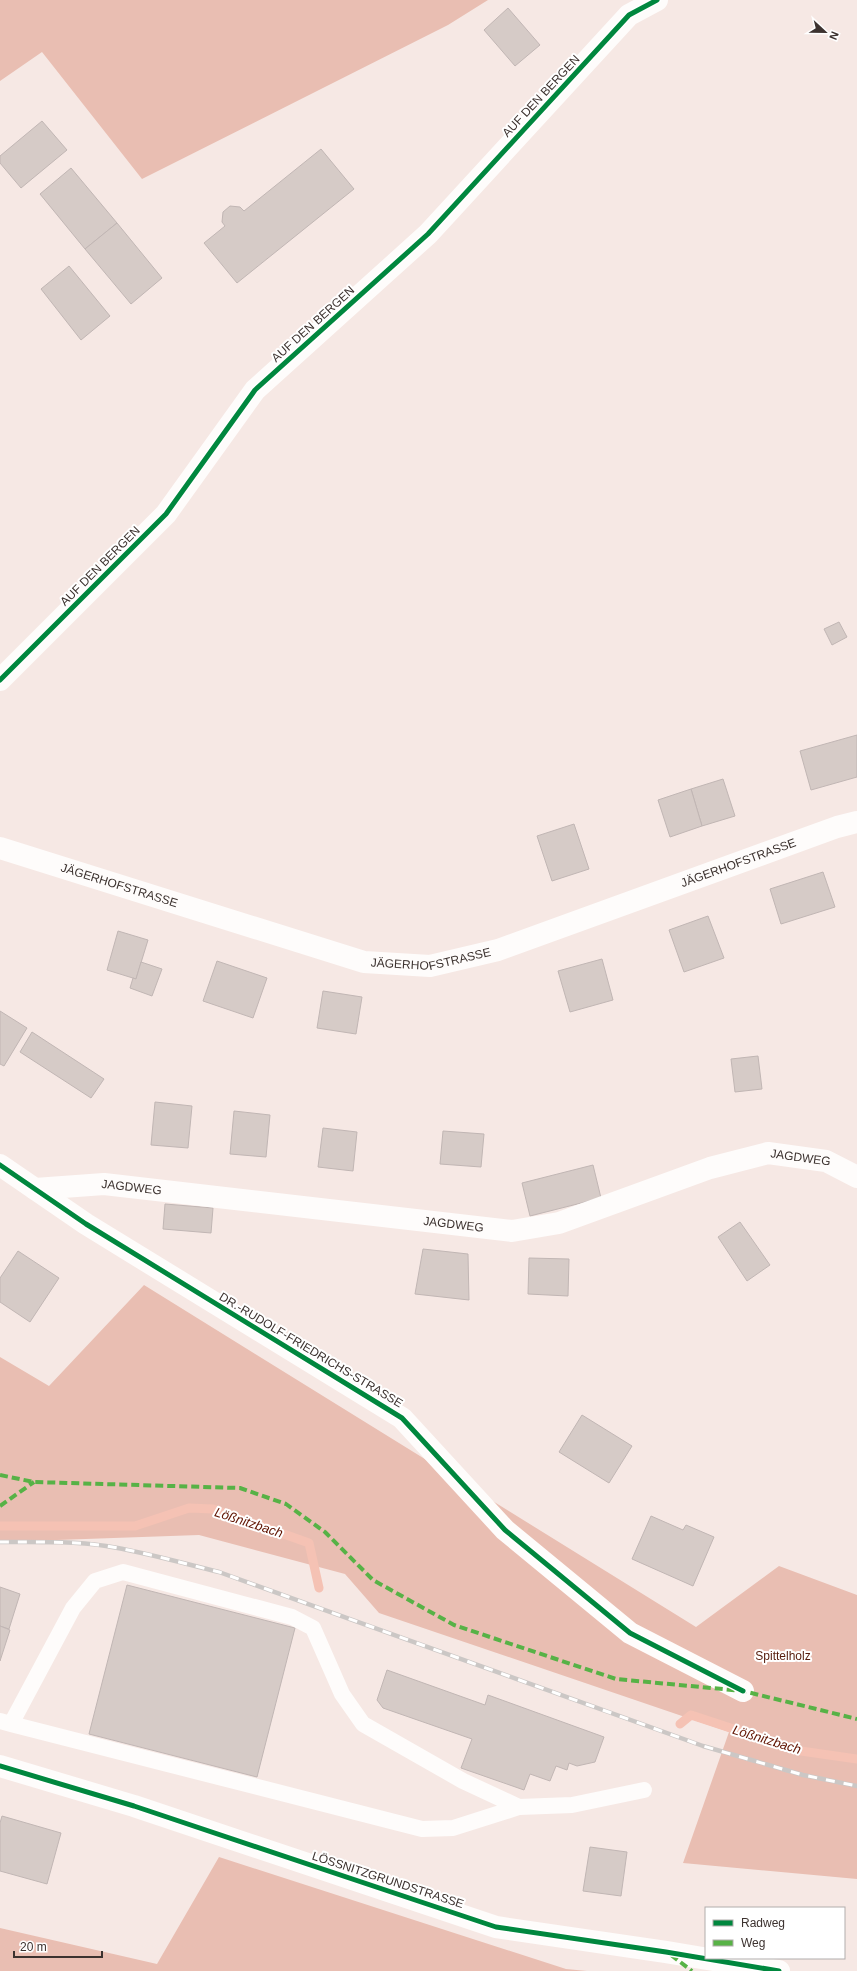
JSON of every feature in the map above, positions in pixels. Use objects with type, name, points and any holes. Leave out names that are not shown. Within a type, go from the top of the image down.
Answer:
[{"type":"street","name":"AUF DEN BERGEN","points":[[0,680],[166,514],[255,390],[428,234],[629,15],[657,0]]},
{"type":"street","name":"JÄGERHOFSTRASSE","points":[[0,848],[364,962],[430,966],[498,950],[837,827],[857,822]]},
{"type":"street","name":"JAGDWEG","points":[[35,1189],[104,1184],[512,1231],[559,1223],[710,1168],[768,1153],[826,1161],[857,1177]]},
{"type":"street","name":"DR.-RUDOLF-FRIEDRICHS-STRASSE","points":[[0,1165],[93,1229],[402,1418],[504,1530],[630,1633],[743,1691]]},
{"type":"street","name":"LÖSSNITZGRUNDSTRASSE","points":[[0,1766],[134,1806],[496,1927],[705,1959]]},
{"type":"street","name":"LÖSSNITZGRUNDSTRASSE","points":[[708,1959],[779,1971]]},
{"type":"lane","points":[[519,1807],[464,1781],[363,1724],[342,1694],[313,1628],[292,1617],[123,1572],[95,1581],[73,1608],[5,1723],[422,1829],[453,1828],[519,1807],[572,1805],[644,1790]]},
{"type":"green space","points":[[0,0],[488,0],[448,25],[142,179],[42,52],[0,81]]},
{"type":"green space","name":"Spittelholz","points":[[144,1285],[696,1627],[779,1566],[857,1595],[857,1879],[683,1863],[729,1732],[379,1613],[345,1574],[199,1535],[0,1542],[0,1357],[49,1386]]},
{"type":"green space","points":[[219,1857],[566,1969],[587,1971],[0,1971],[0,1928],[157,1964]]},
{"type":"building","points":[[508,8],[540,45],[515,66],[484,30]]},
{"type":"building","points":[[42,121],[67,150],[21,188],[0,163],[0,156]]},
{"type":"building","points":[[321,149],[354,189],[237,283],[204,243],[225,226],[222,222],[223,212],[230,206],[240,207],[244,211]]},
{"type":"building","points":[[71,168],[117,223],[85,249],[40,194]]},
{"type":"building","points":[[117,223],[162,278],[131,304],[85,249]]},
{"type":"building","points":[[69,266],[110,316],[81,340],[41,289]]},
{"type":"building","points":[[839,622],[847,637],[832,645],[824,629]]},
{"type":"building","points":[[857,735],[857,777],[811,790],[800,751]]},
{"type":"building","points":[[723,779],[735,816],[702,826],[691,789]]},
{"type":"building","points":[[691,789],[702,826],[670,837],[658,800]]},
{"type":"building","points":[[574,824],[589,869],[552,881],[537,836]]},
{"type":"building","points":[[823,872],[835,907],[781,924],[770,889]]},
{"type":"building","points":[[708,916],[724,958],[684,972],[669,930]]},
{"type":"building","points":[[118,931],[148,940],[136,979],[107,970]]},
{"type":"building","points":[[602,959],[613,1000],[570,1012],[558,971]]},
{"type":"building","points":[[217,961],[267,978],[253,1018],[203,1001]]},
{"type":"building","points":[[141,962],[162,969],[152,996],[130,988],[133,978],[136,979]]},
{"type":"building","points":[[323,991],[362,997],[356,1034],[317,1028]]},
{"type":"building","points":[[0,1011],[27,1028],[4,1066],[0,1064]]},
{"type":"building","points":[[32,1032],[104,1079],[91,1098],[20,1052]]},
{"type":"building","points":[[758,1056],[762,1089],[735,1092],[731,1059]]},
{"type":"building","points":[[155,1102],[192,1106],[188,1148],[151,1145]]},
{"type":"building","points":[[234,1111],[270,1115],[266,1157],[230,1154]]},
{"type":"building","points":[[323,1128],[357,1132],[353,1171],[318,1167]]},
{"type":"building","points":[[443,1131],[484,1134],[481,1167],[440,1164]]},
{"type":"building","points":[[593,1165],[601,1198],[530,1216],[522,1183]]},
{"type":"building","points":[[165,1204],[213,1208],[211,1233],[163,1229]]},
{"type":"building","points":[[740,1222],[770,1265],[747,1281],[718,1237]]},
{"type":"building","points":[[423,1249],[468,1254],[469,1300],[415,1294]]},
{"type":"building","points":[[18,1251],[59,1278],[30,1322],[0,1302],[0,1278]]},
{"type":"building","points":[[529,1258],[569,1259],[568,1296],[528,1294]]},
{"type":"building","points":[[582,1415],[632,1446],[609,1483],[559,1452]]},
{"type":"building","points":[[651,1516],[683,1530],[686,1525],[714,1537],[693,1586],[632,1559]]},
{"type":"building","points":[[127,1585],[295,1628],[257,1777],[89,1734]]},
{"type":"building","points":[[0,1587],[20,1594],[9,1629],[0,1626]]},
{"type":"building","points":[[0,1626],[10,1630],[0,1661]]},
{"type":"building","points":[[387,1670],[485,1705],[488,1695],[604,1737],[595,1762],[577,1766],[569,1763],[567,1770],[556,1766],[550,1781],[530,1774],[524,1790],[461,1768],[472,1739],[383,1708],[377,1700]]},
{"type":"building","points":[[2,1816],[61,1833],[47,1884],[0,1871],[0,1823]]},
{"type":"building","points":[[590,1847],[627,1852],[621,1896],[583,1891]]},
{"type":"waterway","name":"Lößnitzbach","points":[[0,1526],[135,1526],[189,1508],[213,1509],[309,1543],[319,1588]]},
{"type":"waterway","name":"Lößnitzbach","points":[[680,1724],[691,1715],[801,1751],[857,1759]]},
{"type":"railway","points":[[0,1542],[93,1544],[149,1554],[219,1572],[703,1746],[803,1775],[857,1786]]},
{"type":"marked path","points":[[0,1475],[34,1482],[240,1488],[286,1504],[325,1532],[373,1580],[454,1625],[616,1679],[743,1691],[857,1719]]},
{"type":"marked path","points":[[0,1506],[34,1482]]},
{"type":"marked path","points":[[671,1955],[692,1971]]},
{"type":"cycle path","points":[[0,680],[166,514],[255,390],[428,234],[629,15],[657,0]]},
{"type":"cycle path","points":[[0,1165],[86,1224],[402,1418],[505,1530],[630,1633],[743,1691]]},
{"type":"cycle path","points":[[0,1766],[134,1806],[496,1927],[705,1959]]},
{"type":"cycle path","points":[[708,1959],[779,1971]]}]
